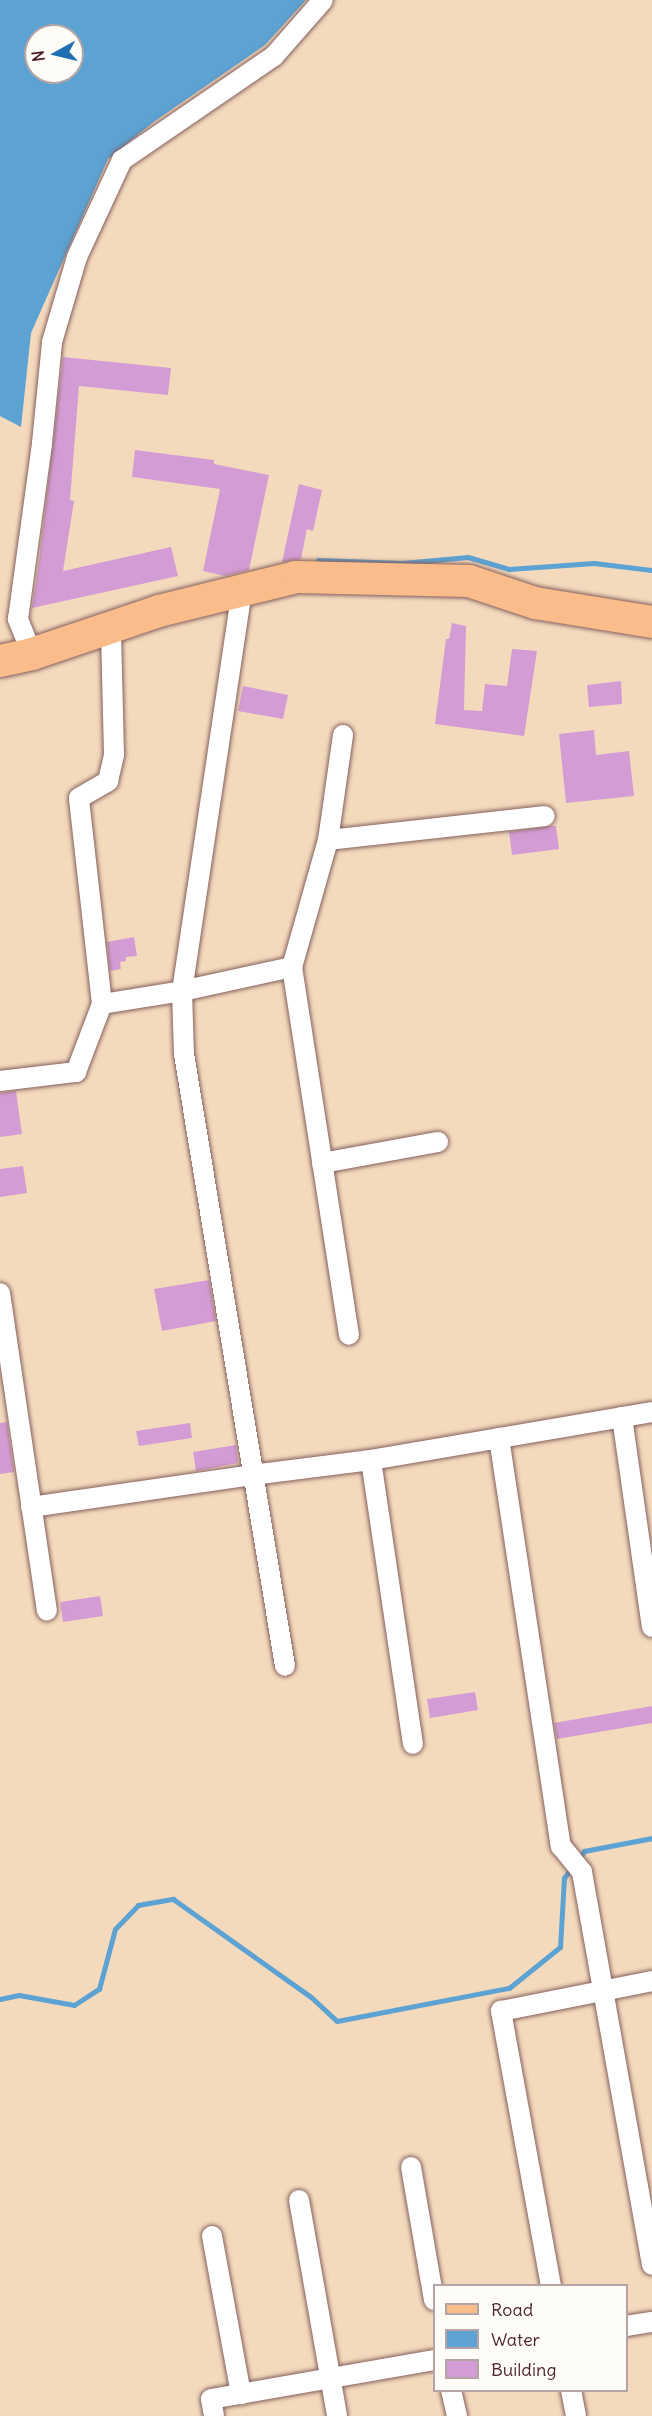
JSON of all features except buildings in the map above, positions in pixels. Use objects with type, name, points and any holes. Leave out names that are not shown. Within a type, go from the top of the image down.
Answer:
[{"type":"main road","points":[[0,661],[32,654],[159,611],[296,577],[469,581],[535,603],[652,622]]},
{"type":"street","points":[[32,654],[18,619],[42,443],[51,342],[77,257],[122,160],[274,56],[323,0]]},
{"type":"street","points":[[243,590],[182,992],[184,1054],[285,1666]]},
{"type":"street","points":[[0,1081],[76,1072],[102,1004],[78,798],[108,781],[114,754],[111,627]]},
{"type":"street","points":[[343,735],[328,840],[292,967],[349,1335]]},
{"type":"street","points":[[328,840],[544,816]]},
{"type":"street","points":[[102,1004],[182,992],[292,967]]},
{"type":"street","points":[[322,1163],[438,1142]]},
{"type":"street","points":[[0,1293],[47,1611]]},
{"type":"street","points":[[31,1507],[371,1460],[652,1412]]},
{"type":"street","points":[[622,1417],[652,1627]]},
{"type":"street","points":[[499,1438],[561,1846],[582,1872],[652,2265]]},
{"type":"street","points":[[371,1460],[413,1744]]},
{"type":"street","points":[[552,2284],[501,2011],[602,1989],[652,1981]]},
{"type":"street","points":[[411,2167],[433,2289]]},
{"type":"street","points":[[299,2200],[337,2416]]},
{"type":"street","points":[[212,2236],[241,2394]]},
{"type":"street","points":[[628,2326],[652,2322]]},
{"type":"street","points":[[214,2416],[211,2399],[433,2360]]},
{"type":"street","points":[[451,2392],[456,2416]]},
{"type":"street","points":[[571,2392],[576,2416]]},
{"type":"water","points":[[0,0],[306,0],[265,45],[155,121],[108,159],[31,333],[21,427],[0,416]]},
{"type":"waterway","points":[[318,560],[402,563],[468,557],[509,569],[594,563],[652,570]]},
{"type":"waterway","points":[[578,1860],[584,1851],[652,1838]]},
{"type":"waterway","points":[[0,1999],[19,1995],[74,2005],[99,1989],[115,1929],[138,1905],[173,1899],[311,1997],[337,2021],[509,1988],[560,1947],[564,1878],[572,1867]]}]
